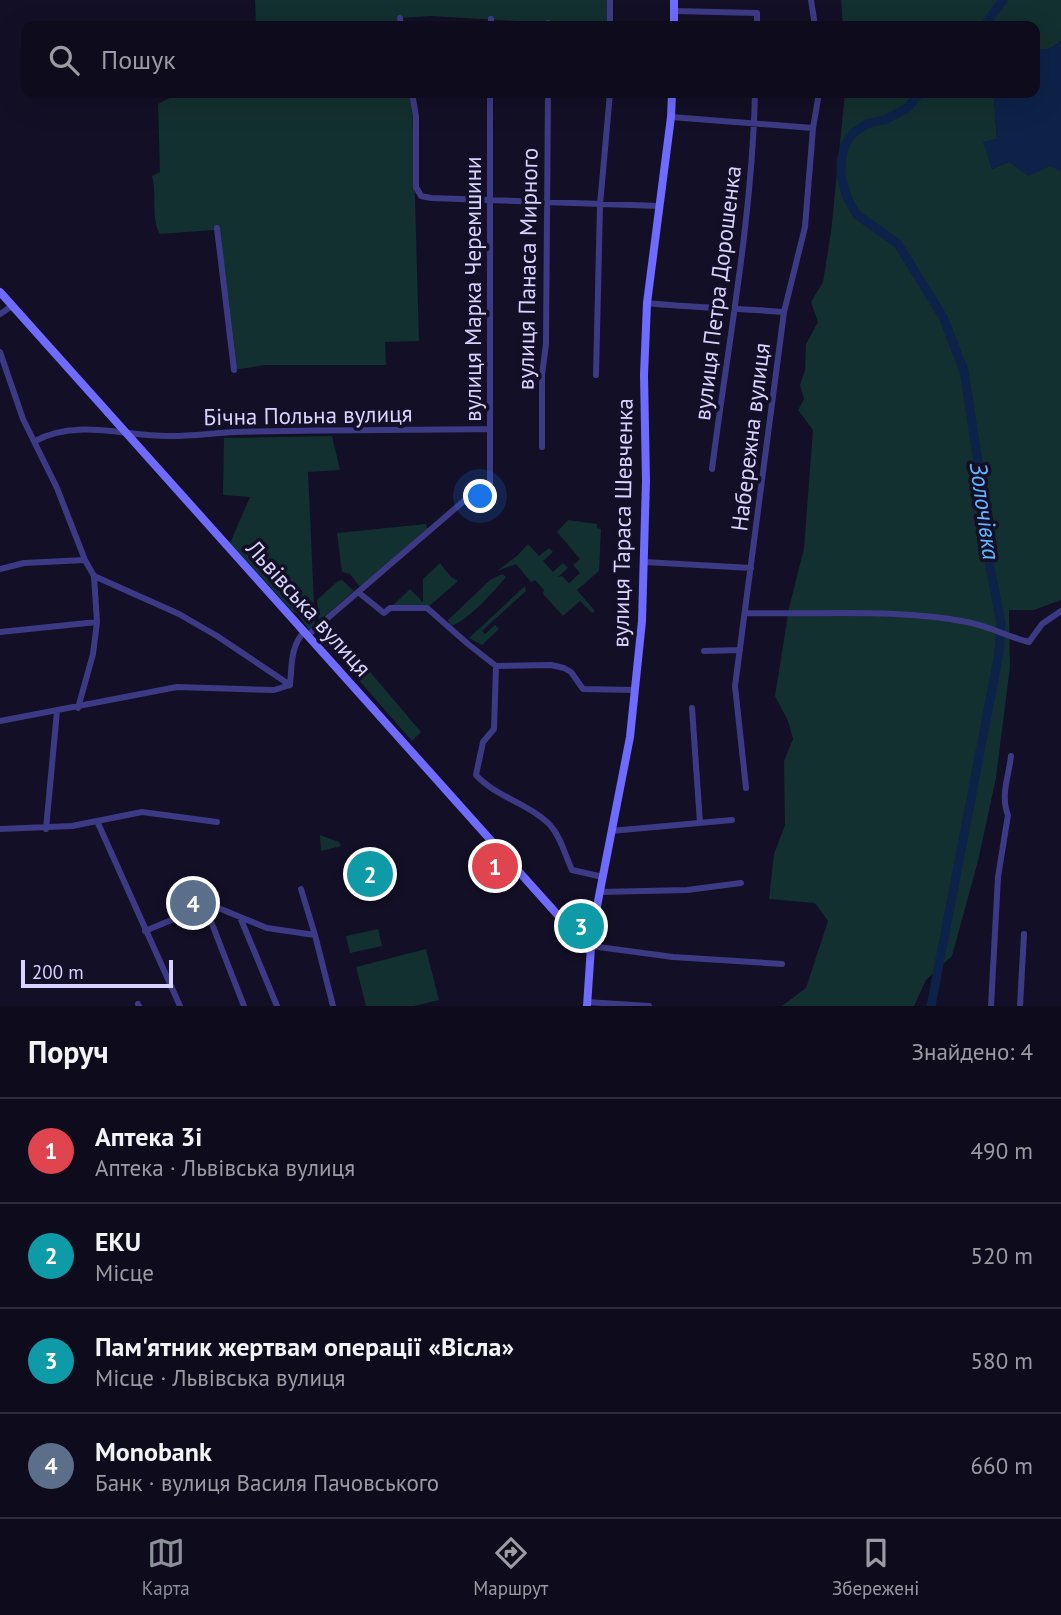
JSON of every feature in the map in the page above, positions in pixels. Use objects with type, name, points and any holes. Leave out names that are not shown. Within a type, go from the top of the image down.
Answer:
[{"type":"main road","points":[[674,0],[674,21]]},
{"type":"main road","name":"вулиця Тараса Шевченка","points":[[587,1004],[590,948],[630,737],[642,621],[647,303],[672,98]]},
{"type":"main road","name":"Львівська вулиця","points":[[0,292],[590,948]]},
{"type":"street","points":[[610,0],[614,21]]},
{"type":"street","points":[[811,0],[814,21]]},
{"type":"street","points":[[674,10],[757,13],[757,21]]},
{"type":"street","points":[[413,98],[416,116],[416,187],[421,195],[430,198],[660,206]]},
{"type":"street","name":"вулиця Марка Черемшини","points":[[490,98],[490,486]]},
{"type":"street","name":"вулиця Панаса Мирного","points":[[542,447],[542,375],[546,344],[548,98]]},
{"type":"street","points":[[596,375],[600,205],[610,98]]},
{"type":"street","name":"вулиця Петра Дорошенка","points":[[712,469],[747,220],[755,98]]},
{"type":"street","name":"Набережна вулиця","points":[[746,788],[735,686],[784,312],[805,228],[818,98]]},
{"type":"street","points":[[671,117],[813,128]]},
{"type":"street","points":[[217,228],[234,370]]},
{"type":"street","points":[[647,303],[690,308],[784,312]]},
{"type":"street","points":[[0,314],[12,306]]},
{"type":"street","points":[[0,352],[16,401],[94,576],[97,622],[93,654],[78,708]]},
{"type":"street","name":"Бічна Польна вулиця","points":[[35,441],[64,431],[170,436],[230,432],[490,429]]},
{"type":"street","points":[[290,685],[293,650],[298,639],[358,592],[479,488]]},
{"type":"street","points":[[0,569],[24,563],[85,560]]},
{"type":"street","points":[[645,562],[751,568]]},
{"type":"street","points":[[94,576],[179,614],[290,685]]},
{"type":"street","points":[[358,592],[384,613],[390,608],[427,608],[496,666],[556,666],[570,672],[583,689],[635,690]]},
{"type":"street","points":[[745,613],[904,615],[969,622],[1029,642],[1042,624],[1061,611]]},
{"type":"street","points":[[0,632],[97,622]]},
{"type":"street","points":[[704,651],[740,650]]},
{"type":"street","points":[[496,666],[494,729],[483,742],[476,775],[549,824],[572,870],[603,877]]},
{"type":"street","points":[[0,722],[177,687],[274,690],[290,685]]},
{"type":"street","points":[[692,708],[700,823]]},
{"type":"street","points":[[46,829],[57,711]]},
{"type":"street","points":[[991,1006],[998,877],[1008,815],[1004,806],[1004,789],[1012,756]]},
{"type":"street","points":[[0,830],[46,829],[142,811],[217,822]]},
{"type":"street","points":[[611,831],[732,820]]},
{"type":"street","points":[[97,821],[180,1006]]},
{"type":"street","points":[[600,892],[687,890],[741,883]]},
{"type":"street","points":[[301,889],[333,1006]]},
{"type":"street","points":[[145,931],[205,906],[216,907],[267,928],[315,935]]},
{"type":"street","points":[[205,906],[244,1006]]},
{"type":"street","points":[[240,917],[277,1006]]},
{"type":"street","points":[[1020,1006],[1024,933]]},
{"type":"street","points":[[590,948],[782,964]]},
{"type":"street","points":[[587,1004],[649,1006]]},
{"type":"green space","points":[[255,0],[610,0],[610,21],[515,21],[431,16],[400,18],[400,21],[256,21]]},
{"type":"green space","points":[[841,0],[1061,0],[1061,41],[1046,49],[1040,49],[1040,21],[843,21]]},
{"type":"green space","points":[[169,98],[412,98],[419,341],[385,342],[386,365],[265,365],[234,370],[214,230],[160,234],[157,229],[152,176],[160,172],[158,104]]},
{"type":"green space","points":[[844,98],[994,98],[997,139],[984,142],[992,169],[1009,162],[1051,166],[1061,171],[1061,600],[1034,610],[1009,610],[1010,667],[996,778],[978,861],[952,956],[926,980],[914,1006],[782,1006],[806,988],[828,921],[815,903],[769,899],[774,854],[785,825],[784,761],[793,739],[788,721],[775,696],[789,608],[804,548],[813,430],[798,410],[804,399],[800,385],[805,370],[806,344],[818,322],[811,302],[823,282],[831,232]]},
{"type":"green space","points":[[332,436],[340,470],[308,472],[315,625],[309,630],[297,613],[292,611],[230,543],[250,497],[223,495],[224,438]]},
{"type":"green space","points":[[568,520],[597,524],[597,528],[601,529],[599,571],[577,590],[595,611],[592,613],[580,601],[563,616],[543,594],[544,590],[535,580],[531,582],[516,564],[497,571],[528,544],[539,556],[549,548],[553,552],[543,561],[553,572],[563,563],[568,568],[558,577],[562,576],[569,583],[580,573],[573,565],[580,559],[557,532]]},
{"type":"green space","points":[[426,524],[427,529],[360,587],[350,574],[342,572],[337,533]]},
{"type":"green space","points":[[440,563],[451,577],[458,581],[427,608],[390,608],[410,589],[423,602],[423,579]]},
{"type":"green space","points":[[502,574],[506,577],[488,598],[473,612],[451,626],[448,620],[490,580]]},
{"type":"green space","points":[[342,580],[354,591],[319,621],[317,600]]},
{"type":"green space","points":[[525,586],[526,591],[482,631],[485,634],[495,625],[499,629],[482,645],[469,638]]},
{"type":"green space","points":[[366,667],[421,732],[412,741],[357,678]]},
{"type":"green space","points":[[320,835],[339,842],[341,846],[321,851]]},
{"type":"green space","points":[[378,929],[382,946],[350,953],[346,936]]},
{"type":"green space","points":[[426,949],[439,1000],[414,1006],[366,1006],[356,967]]},
{"type":"water","points":[[1061,41],[1061,171],[1051,166],[1028,176],[1009,162],[992,169],[983,142],[997,139],[994,98],[1040,98],[1040,49],[1052,47]]},
{"type":"waterway","name":"Золочівка","points":[[988,21],[1003,0]]},
{"type":"waterway","name":"Золочівка","points":[[916,98],[907,108],[887,119],[867,124],[853,133],[845,145],[841,176],[847,197],[856,214],[898,244],[943,317],[964,371],[985,508],[990,567],[1001,623],[999,653],[931,1006]]},
{"type":"place","name":"Аптека 3і","points":[[495,866]]},
{"type":"place","name":"EKU","points":[[370,874]]},
{"type":"place","name":"Monobank","points":[[193,903]]},
{"type":"place","name":"Пам'ятник жертвам операції «Вісла»","points":[[581,926]]}]
